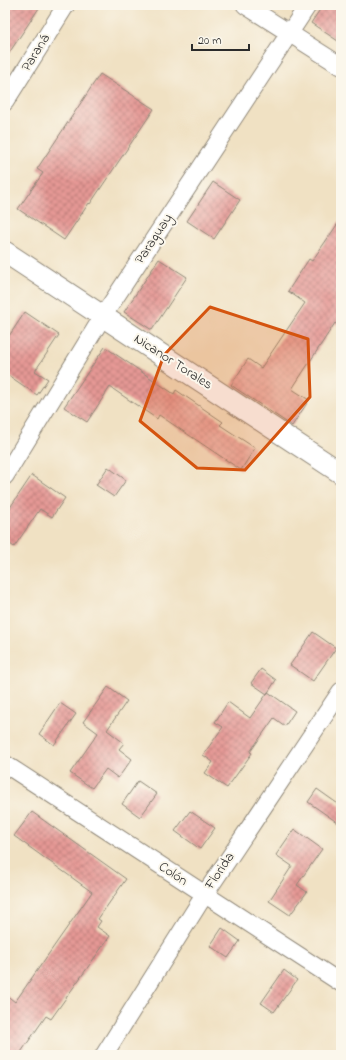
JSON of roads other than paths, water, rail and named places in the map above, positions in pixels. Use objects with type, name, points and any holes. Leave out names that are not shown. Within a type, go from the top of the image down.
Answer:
[{"type":"street","name":"Paraná","points":[[5,102],[66,5]]},
{"type":"street","points":[[245,5],[341,66]]},
{"type":"street","name":"Paraguay","points":[[5,476],[103,316],[308,5]]},
{"type":"street","name":"Nicanor Torales","points":[[5,252],[341,473]]},
{"type":"street","name":"Florida","points":[[104,1055],[205,894],[341,691]]},
{"type":"street","name":"Colón","points":[[5,764],[341,983]]}]
